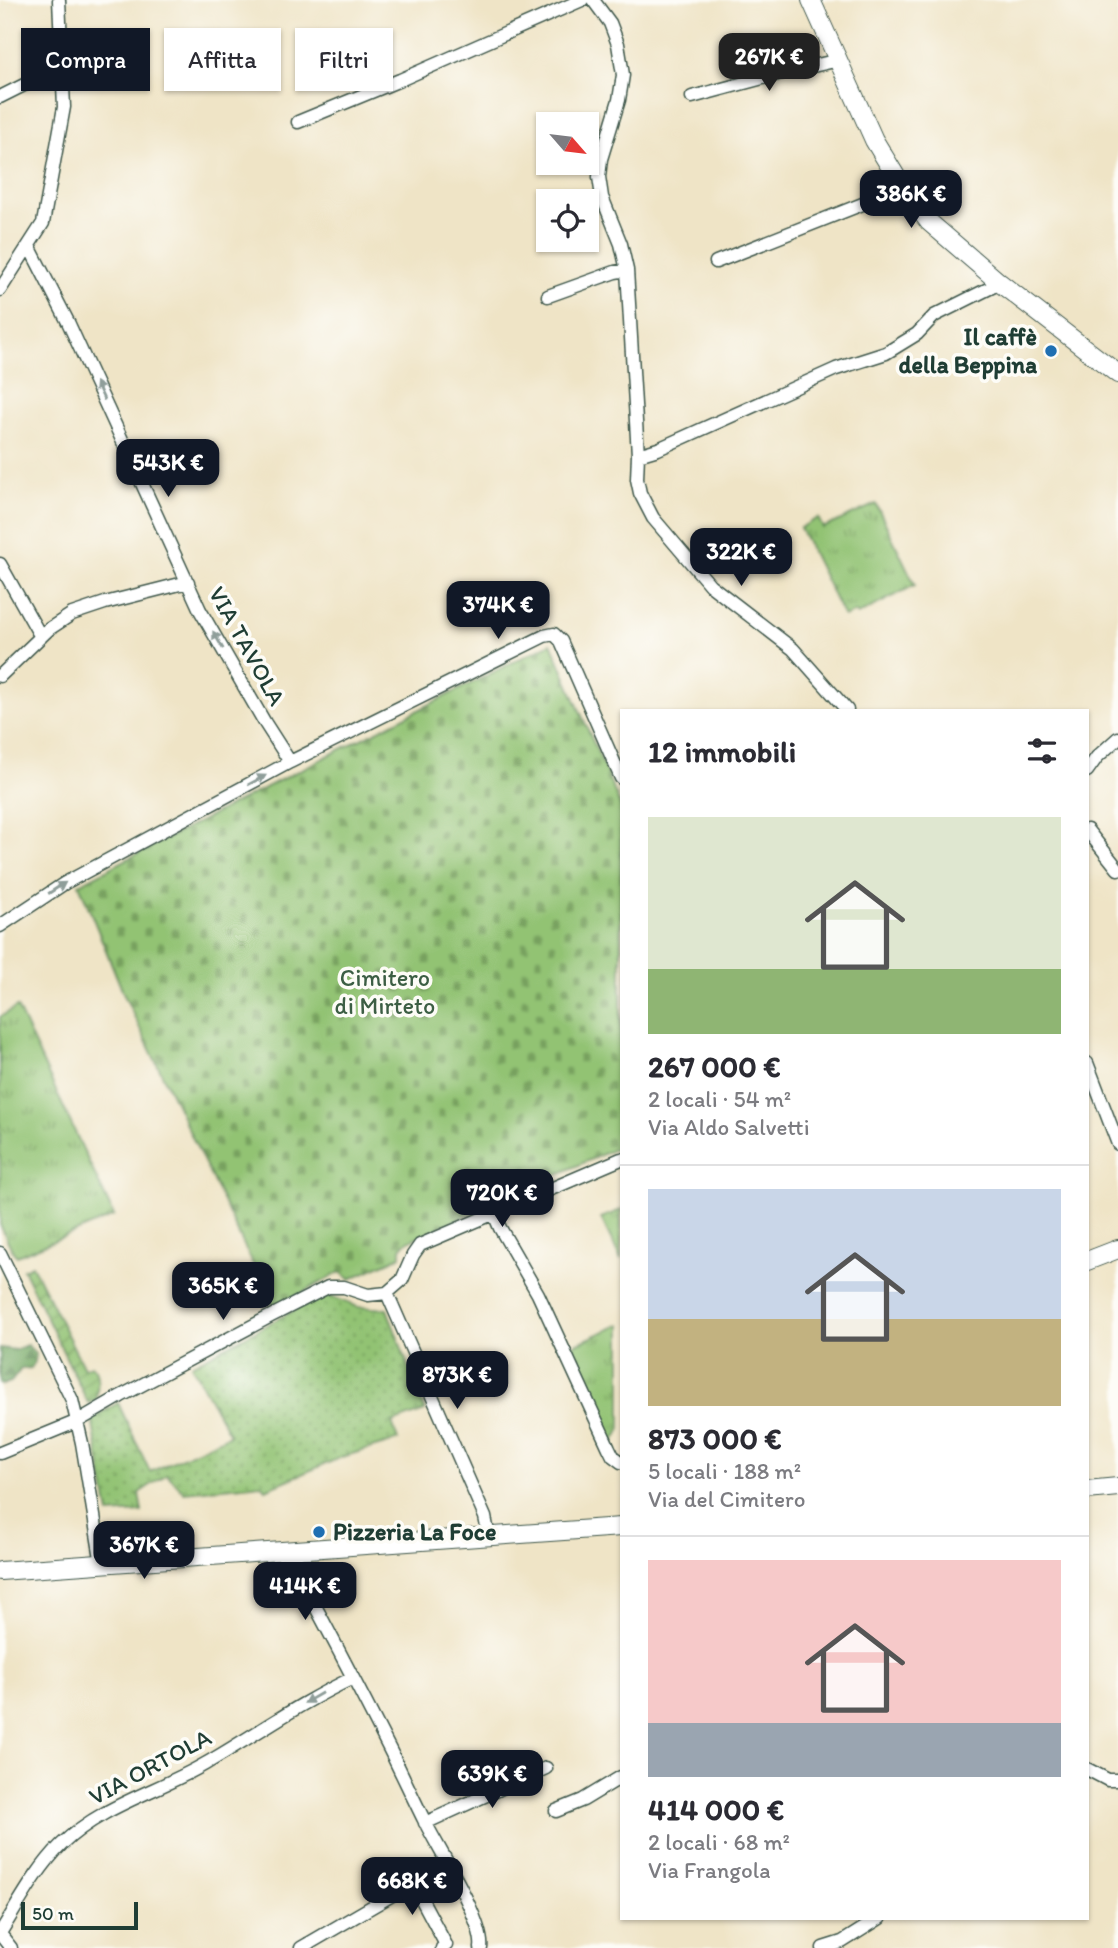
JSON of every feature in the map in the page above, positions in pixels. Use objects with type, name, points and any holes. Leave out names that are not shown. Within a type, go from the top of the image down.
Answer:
[{"type":"main road","points":[[811,0],[874,140],[903,188],[929,222],[1000,283],[1118,374]]},
{"type":"main road","points":[[1089,1260],[1118,1249]]},
{"type":"main road","points":[[1089,1490],[1118,1487]]},
{"type":"main road","points":[[0,1571],[620,1527]]},
{"type":"street","points":[[59,0],[60,28]]},
{"type":"street","points":[[298,122],[582,0]]},
{"type":"street","points":[[593,0],[610,23],[618,44],[623,75],[619,100],[601,159],[599,177],[602,197],[621,244],[627,270],[638,455],[637,479],[640,493],[653,518],[710,585],[793,649],[846,709]]},
{"type":"street","points":[[692,97],[839,60]]},
{"type":"street","points":[[0,97],[21,86]]},
{"type":"street","points":[[0,290],[43,223],[64,107],[63,91]]},
{"type":"street","points":[[716,262],[903,188]]},
{"type":"street","name":"VIA TAVOLA","points":[[29,246],[74,334],[200,610],[290,762]]},
{"type":"street","points":[[548,296],[627,270]]},
{"type":"street","points":[[638,455],[658,449],[836,369],[886,354],[918,334],[934,316],[1000,283]]},
{"type":"street","points":[[0,564],[41,637]]},
{"type":"street","points":[[0,676],[49,629],[72,614],[188,582]]},
{"type":"street","points":[[0,926],[65,883],[290,762],[544,636],[554,635],[561,641],[620,776]]},
{"type":"street","points":[[1089,768],[1118,738]]},
{"type":"street","points":[[1089,833],[1118,869]]},
{"type":"street","points":[[1089,1068],[1118,1144]]},
{"type":"street","points":[[0,1453],[78,1421],[271,1315],[328,1287],[344,1287],[368,1295],[387,1293],[402,1280],[420,1245],[620,1159]]},
{"type":"street","points":[[494,1214],[538,1294],[608,1448],[620,1461]]},
{"type":"street","points":[[0,1253],[72,1400],[78,1421],[102,1564]]},
{"type":"street","points":[[387,1293],[485,1517],[489,1537]]},
{"type":"street","points":[[285,1550],[447,1863],[479,1930],[481,1948]]},
{"type":"street","name":"VIA ORTOLA","points":[[0,1933],[47,1861],[97,1816],[203,1765],[326,1690],[353,1678]]},
{"type":"street","points":[[425,1823],[546,1768]]},
{"type":"street","points":[[1089,1770],[1108,1780],[1118,1780]]},
{"type":"street","points":[[556,1811],[583,1800],[620,1778]]},
{"type":"street","points":[[301,1948],[447,1863]]},
{"type":"street","points":[[412,1883],[446,1945],[442,1948]]},
{"type":"street","points":[[823,1948],[842,1942],[877,1920]]},
{"type":"street","points":[[0,1933],[11,1948]]},
{"type":"green space","points":[[876,504],[915,585],[857,615],[856,612],[844,617],[800,528],[818,518],[823,528]]},
{"type":"green space","name":"Cimitero di Mirteto","points":[[551,643],[620,805],[620,1146],[406,1242],[401,1248],[401,1256],[350,1279],[340,1272],[274,1308],[125,997],[79,884]]},
{"type":"green space","points":[[17,1007],[114,1216],[17,1256],[0,1225],[0,1017]]},
{"type":"green space","points":[[620,1210],[620,1258],[601,1218]]},
{"type":"green space","points":[[32,1265],[84,1368],[91,1365],[96,1372],[96,1400],[88,1403],[23,1269]]},
{"type":"green space","points":[[325,1294],[358,1307],[387,1309],[425,1411],[392,1423],[398,1440],[342,1457],[266,1489],[262,1484],[184,1492],[167,1474],[139,1493],[142,1512],[109,1514],[92,1419],[118,1403],[150,1472],[230,1435],[191,1365]]},
{"type":"green space","points":[[620,1324],[620,1431],[613,1443],[567,1348]]},
{"type":"green space","points":[[27,1345],[36,1354],[31,1368],[21,1369],[11,1382],[2,1385],[0,1348],[15,1350]]},
{"type":"place","name":"Il caffè della Beppina","points":[[1051,351]]},
{"type":"place","name":"Pizzeria La Foce","points":[[319,1532]]}]
